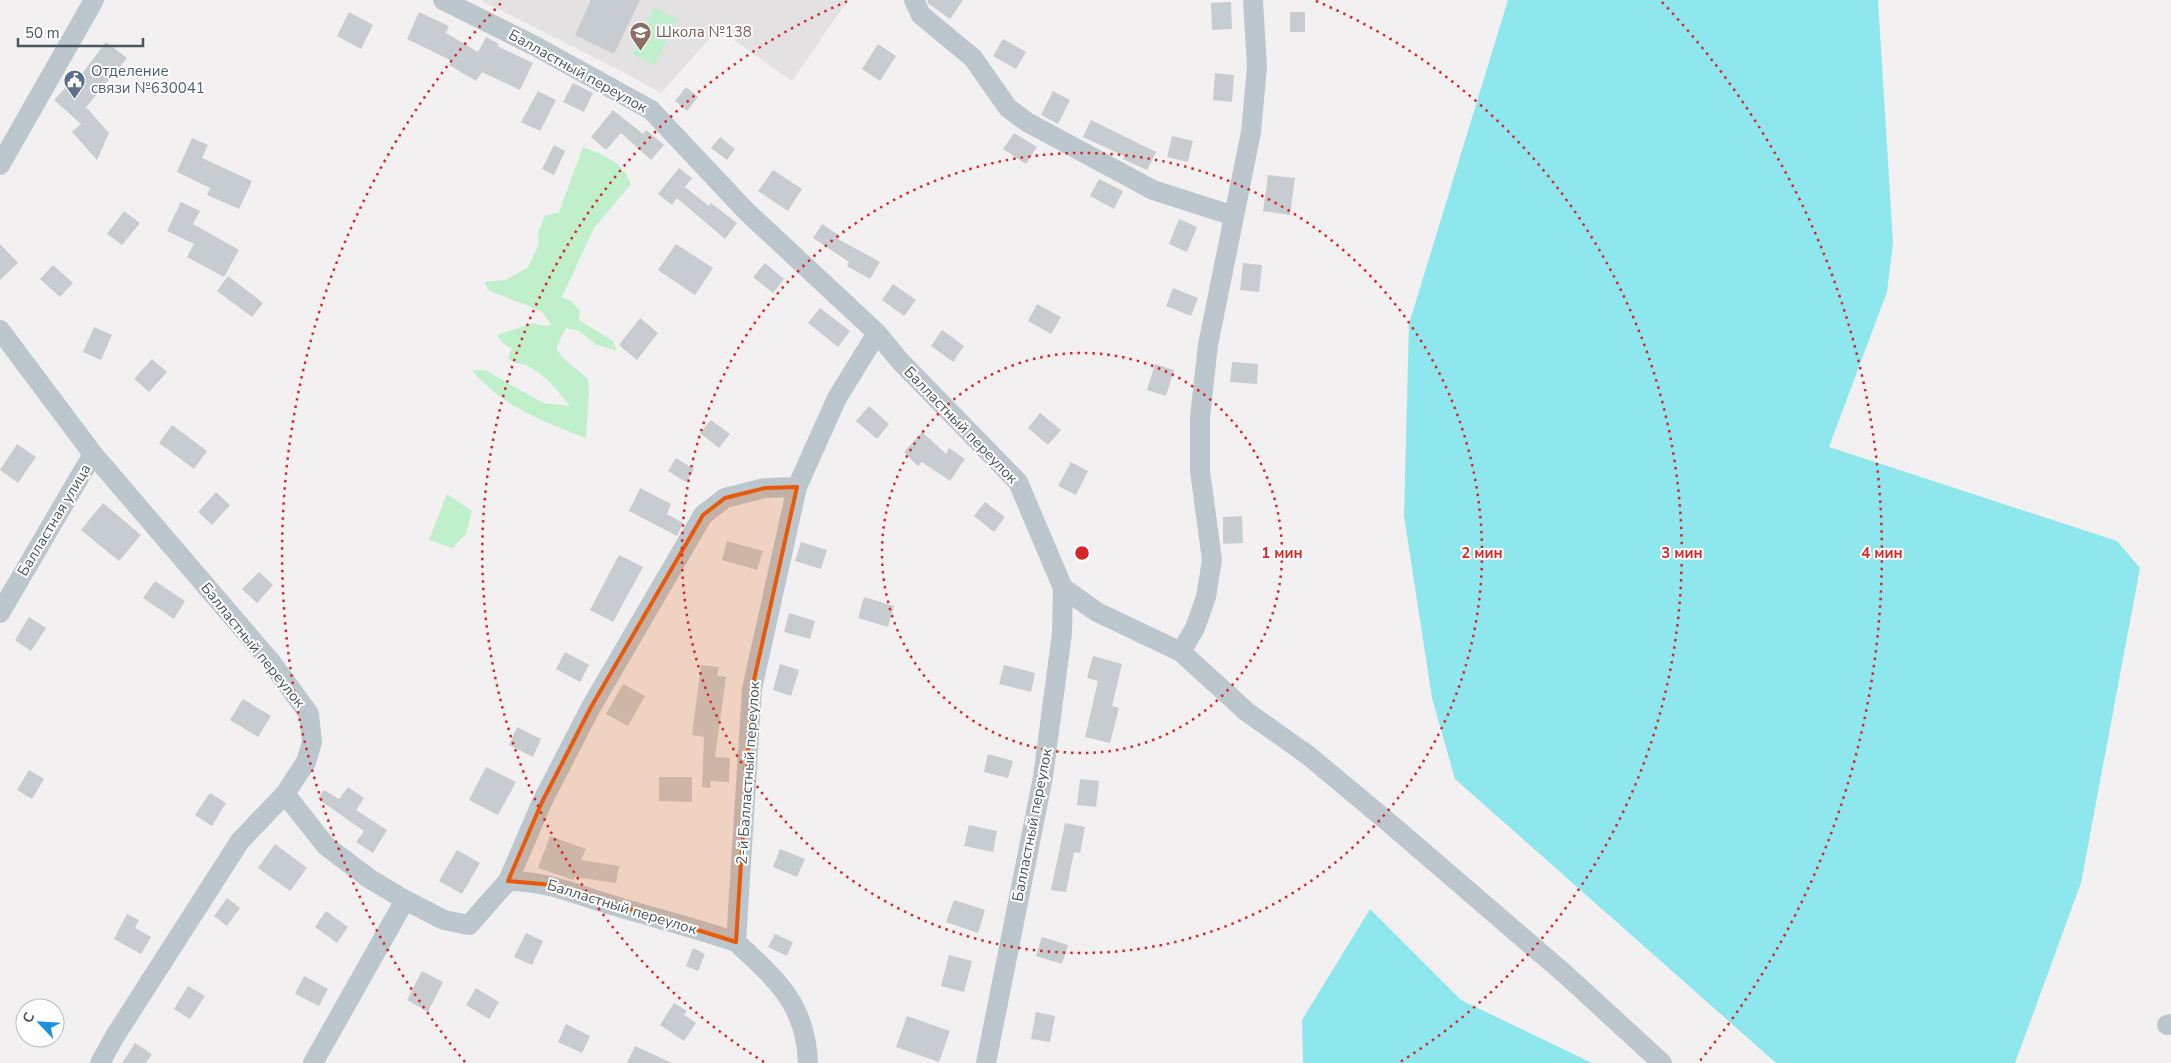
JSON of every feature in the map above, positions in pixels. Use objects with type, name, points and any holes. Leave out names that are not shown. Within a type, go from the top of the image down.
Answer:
[{"type":"street","points":[[0,165],[94,0]]},
{"type":"street","name":"Балластный переулок","points":[[443,0],[535,46],[652,110],[747,212],[877,333],[899,360],[1018,482],[1063,588],[1062,633],[1043,777],[986,1063]]},
{"type":"street","points":[[914,0],[921,15],[973,58],[1008,108],[1027,122],[1153,190],[1234,216]]},
{"type":"street","points":[[1181,652],[1196,628],[1206,597],[1212,560],[1200,471],[1200,417],[1208,345],[1251,132],[1257,67],[1253,0]]},
{"type":"street","name":"Балластный переулок","points":[[0,330],[93,454],[271,662],[309,714],[312,742],[306,762],[285,794],[240,841],[115,1036],[100,1063]]},
{"type":"street","name":"2-й Балластный переулок","points":[[736,942],[752,689],[797,487],[836,398],[877,333]]},
{"type":"street","name":"Балластная улица","points":[[0,613],[93,454]]},
{"type":"street","points":[[285,794],[326,846],[370,879],[444,920],[469,925],[508,881],[542,802],[591,707],[702,515],[725,498],[765,488],[797,487]]},
{"type":"street","points":[[1063,588],[1097,612],[1181,652],[1247,712],[1309,756],[1387,821],[1565,974],[1662,1063]]},
{"type":"street","name":"Балластный переулок","points":[[508,881],[552,884],[588,898],[736,942]]},
{"type":"street","points":[[313,1063],[405,900]]},
{"type":"street","points":[[736,942],[770,973],[795,1006],[807,1039],[808,1063]]},
{"type":"highlighted area","points":[[797,487],[752,689],[736,942],[553,885],[508,881],[542,802],[591,707],[703,515],[725,498],[765,488]]},
{"type":"shaded area","name":"Школа №138","points":[[480,0],[848,0],[792,81],[718,29],[661,93]]},
{"type":"green space","points":[[654,8],[677,19],[655,65],[632,54]]},
{"type":"green space","points":[[583,147],[612,160],[623,170],[631,184],[594,228],[562,297],[571,301],[580,311],[579,320],[613,341],[617,351],[597,345],[579,331],[566,328],[556,348],[563,358],[588,379],[586,438],[524,412],[496,394],[472,370],[485,370],[543,403],[570,406],[550,382],[538,372],[508,358],[512,349],[503,343],[497,335],[533,323],[544,326],[552,325],[541,311],[488,290],[485,282],[506,280],[528,267],[539,244],[538,232],[545,216],[559,212]]},
{"type":"green space","points":[[447,494],[472,511],[466,534],[452,548],[429,540]]},
{"type":"water","points":[[1508,0],[1878,0],[1893,243],[1887,292],[1829,447],[2117,541],[2140,568],[2081,883],[2015,1063],[1776,1063],[1455,779],[1432,698],[1404,516],[1409,324]]},
{"type":"water","points":[[1370,909],[1461,1000],[1592,1063],[1303,1063],[1302,1020]]},
{"type":"building","points":[[591,0],[640,0],[614,54],[575,35]]},
{"type":"building","points":[[927,0],[963,0],[950,19],[929,4]]},
{"type":"building","points":[[1231,2],[1232,29],[1212,30],[1211,3]]},
{"type":"building","points":[[349,12],[373,25],[361,49],[337,36]]},
{"type":"building","points":[[419,12],[449,26],[446,33],[478,52],[486,37],[499,44],[497,46],[533,63],[520,90],[482,72],[476,81],[449,65],[452,61],[407,39]]},
{"type":"building","points":[[1290,12],[1305,12],[1305,32],[1290,32]]},
{"type":"building","points":[[1003,39],[1026,52],[1016,69],[993,56]]},
{"type":"building","points":[[106,42],[127,58],[86,107],[109,133],[97,160],[72,132],[81,124],[54,100],[79,73],[81,75]]},
{"type":"building","points":[[878,44],[896,56],[880,81],[862,69]]},
{"type":"building","points":[[1215,73],[1234,75],[1232,102],[1213,100]]},
{"type":"building","points":[[573,83],[593,93],[584,112],[563,102]]},
{"type":"building","points":[[686,87],[698,97],[687,111],[675,101]]},
{"type":"building","points":[[538,91],[556,100],[540,131],[521,122]]},
{"type":"building","points":[[1053,91],[1070,100],[1058,124],[1041,115]]},
{"type":"building","points":[[613,110],[643,134],[646,130],[664,145],[651,160],[621,133],[606,150],[591,137]]},
{"type":"building","points":[[1091,120],[1156,152],[1147,170],[1123,159],[1124,156],[1083,137]]},
{"type":"building","points":[[1014,133],[1037,147],[1026,164],[1003,149]]},
{"type":"building","points":[[1172,136],[1193,141],[1188,162],[1167,157]]},
{"type":"building","points":[[720,137],[735,149],[727,160],[711,148]]},
{"type":"building","points":[[192,138],[208,145],[202,158],[252,181],[239,209],[207,195],[210,188],[177,172]]},
{"type":"building","points":[[554,145],[565,151],[554,175],[542,169]]},
{"type":"building","points":[[679,168],[692,178],[685,187],[709,206],[711,203],[737,223],[725,239],[677,198],[672,205],[658,194]]},
{"type":"building","points":[[773,170],[802,189],[788,211],[758,191]]},
{"type":"building","points":[[1268,175],[1295,178],[1290,215],[1263,211]]},
{"type":"building","points":[[1099,179],[1123,191],[1114,209],[1090,196]]},
{"type":"building","points":[[181,202],[200,211],[193,224],[239,250],[224,277],[187,257],[194,244],[167,231]]},
{"type":"building","points":[[124,211],[140,223],[122,245],[107,234]]},
{"type":"building","points":[[1179,219],[1197,227],[1187,252],[1169,244]]},
{"type":"building","points":[[822,224],[840,236],[838,239],[880,262],[870,279],[847,266],[849,262],[813,238]]},
{"type":"building","points":[[0,244],[18,263],[0,280]]},
{"type":"building","points":[[676,244],[713,268],[695,295],[658,270]]},
{"type":"building","points":[[765,263],[784,279],[773,293],[753,277]]},
{"type":"building","points":[[1243,263],[1262,265],[1259,292],[1240,290]]},
{"type":"building","points":[[53,265],[73,283],[60,297],[40,279]]},
{"type":"building","points":[[228,276],[263,303],[252,317],[217,291]]},
{"type":"building","points":[[893,284],[916,300],[904,316],[882,300]]},
{"type":"building","points":[[1173,288],[1198,298],[1191,316],[1166,306]]},
{"type":"building","points":[[1037,304],[1061,317],[1051,334],[1028,321]]},
{"type":"building","points":[[820,308],[850,331],[838,347],[808,323]]},
{"type":"building","points":[[640,318],[658,333],[637,360],[619,345]]},
{"type":"building","points":[[94,327],[112,335],[101,360],[83,352]]},
{"type":"building","points":[[942,330],[964,346],[953,362],[931,346]]},
{"type":"building","points":[[152,359],[167,372],[149,392],[134,379]]},
{"type":"building","points":[[1232,362],[1258,364],[1257,384],[1230,382]]},
{"type":"building","points":[[1155,364],[1174,370],[1166,396],[1147,390]]},
{"type":"building","points":[[869,406],[889,424],[877,439],[856,421]]},
{"type":"building","points":[[1040,413],[1061,430],[1048,445],[1028,428]]},
{"type":"building","points":[[711,420],[730,434],[719,448],[700,433]]},
{"type":"building","points":[[172,425],[207,451],[194,469],[159,443]]},
{"type":"building","points":[[922,432],[946,454],[949,448],[965,459],[950,481],[922,462],[918,466],[904,452]]},
{"type":"building","points":[[17,444],[36,457],[18,483],[0,470]]},
{"type":"building","points":[[676,458],[694,469],[686,482],[668,471]]},
{"type":"building","points":[[1071,462],[1088,471],[1076,495],[1058,486]]},
{"type":"building","points":[[640,488],[671,504],[667,514],[683,523],[677,536],[629,511]]},
{"type":"building","points":[[216,492],[230,505],[212,525],[198,512]]},
{"type":"building","points":[[985,502],[1005,517],[994,532],[974,516]]},
{"type":"building","points":[[103,503],[141,535],[119,561],[81,530]]},
{"type":"building","points":[[1242,516],[1243,543],[1223,544],[1223,517]]},
{"type":"building","points":[[727,541],[763,551],[757,570],[722,560]]},
{"type":"building","points":[[801,542],[827,550],[821,569],[795,561]]},
{"type":"building","points":[[619,555],[643,567],[613,622],[590,610]]},
{"type":"building","points":[[259,572],[273,585],[257,603],[242,589]]},
{"type":"building","points":[[155,581],[185,601],[174,619],[143,598]]},
{"type":"building","points":[[864,597],[894,606],[888,627],[858,618]]},
{"type":"building","points":[[789,613],[815,621],[810,639],[784,632]]},
{"type":"building","points":[[29,617],[46,628],[31,651],[15,640]]},
{"type":"building","points":[[565,652],[589,665],[580,682],[556,669]]},
{"type":"building","points":[[1093,656],[1122,664],[1112,706],[1119,708],[1110,743],[1085,737],[1098,681],[1087,678]]},
{"type":"building","points":[[780,664],[799,670],[791,696],[773,690]]},
{"type":"building","points":[[701,665],[719,667],[717,676],[726,677],[715,757],[730,758],[729,782],[711,781],[710,788],[702,787],[704,737],[692,735]]},
{"type":"building","points":[[1004,665],[1035,673],[1031,692],[999,684]]},
{"type":"building","points":[[623,684],[645,696],[628,726],[606,714]]},
{"type":"building","points":[[243,699],[271,716],[258,737],[230,720]]},
{"type":"building","points":[[517,727],[541,739],[533,757],[509,745]]},
{"type":"building","points":[[988,754],[1013,761],[1008,778],[984,772]]},
{"type":"building","points":[[486,767],[516,782],[498,815],[469,800]]},
{"type":"building","points":[[29,770],[44,779],[32,799],[17,790]]},
{"type":"building","points":[[659,777],[692,777],[692,802],[659,801]]},
{"type":"building","points":[[1080,779],[1099,781],[1096,807],[1077,805]]},
{"type":"building","points":[[348,787],[364,798],[356,810],[387,830],[373,853],[356,842],[364,831],[318,799],[324,790],[339,799]]},
{"type":"building","points":[[210,793],[226,803],[212,826],[195,815]]},
{"type":"building","points":[[1065,823],[1085,827],[1080,853],[1074,852],[1066,892],[1051,890]]},
{"type":"building","points":[[969,825],[997,831],[993,852],[964,846]]},
{"type":"building","points":[[550,836],[586,849],[581,860],[619,866],[616,883],[575,877],[574,880],[538,868]]},
{"type":"building","points":[[275,844],[307,868],[290,891],[258,868]]},
{"type":"building","points":[[780,849],[805,859],[797,877],[773,867]]},
{"type":"building","points":[[457,850],[480,863],[462,894],[439,881]]},
{"type":"building","points":[[227,898],[240,908],[227,926],[214,916]]},
{"type":"building","points":[[954,900],[985,910],[978,933],[946,922]]},
{"type":"building","points":[[326,911],[348,927],[337,943],[315,927]]},
{"type":"building","points":[[127,914],[139,920],[135,928],[151,937],[141,954],[114,939]]},
{"type":"building","points":[[526,933],[543,941],[532,965],[514,957]]},
{"type":"building","points":[[775,934],[793,942],[787,956],[768,947]]},
{"type":"building","points":[[1042,937],[1068,945],[1062,964],[1036,956]]},
{"type":"building","points":[[693,948],[705,954],[698,971],[686,966]]},
{"type":"building","points":[[949,955],[972,961],[964,992],[941,986]]},
{"type":"building","points":[[422,971],[443,982],[428,1012],[407,1000]]},
{"type":"building","points":[[304,976],[328,989],[319,1006],[295,994]]},
{"type":"building","points":[[188,986],[205,996],[190,1019],[174,1009]]},
{"type":"building","points":[[476,988],[499,1002],[489,1019],[466,1005]]},
{"type":"building","points":[[674,1003],[687,1011],[684,1015],[696,1023],[684,1041],[660,1025]]},
{"type":"building","points":[[1036,1012],[1055,1016],[1050,1042],[1031,1039]]},
{"type":"building","points":[[907,1016],[950,1031],[939,1062],[896,1047]]},
{"type":"building","points":[[566,1024],[590,1036],[582,1053],[558,1042]]},
{"type":"building","points":[[135,1043],[152,1054],[146,1063],[122,1063]]},
{"type":"building","points":[[635,1046],[672,1063],[627,1063]]},
{"type":"place","name":"Школа №138","points":[[640,51]]},
{"type":"place","name":"Отделение связи №630041","points":[[75,99]]}]
